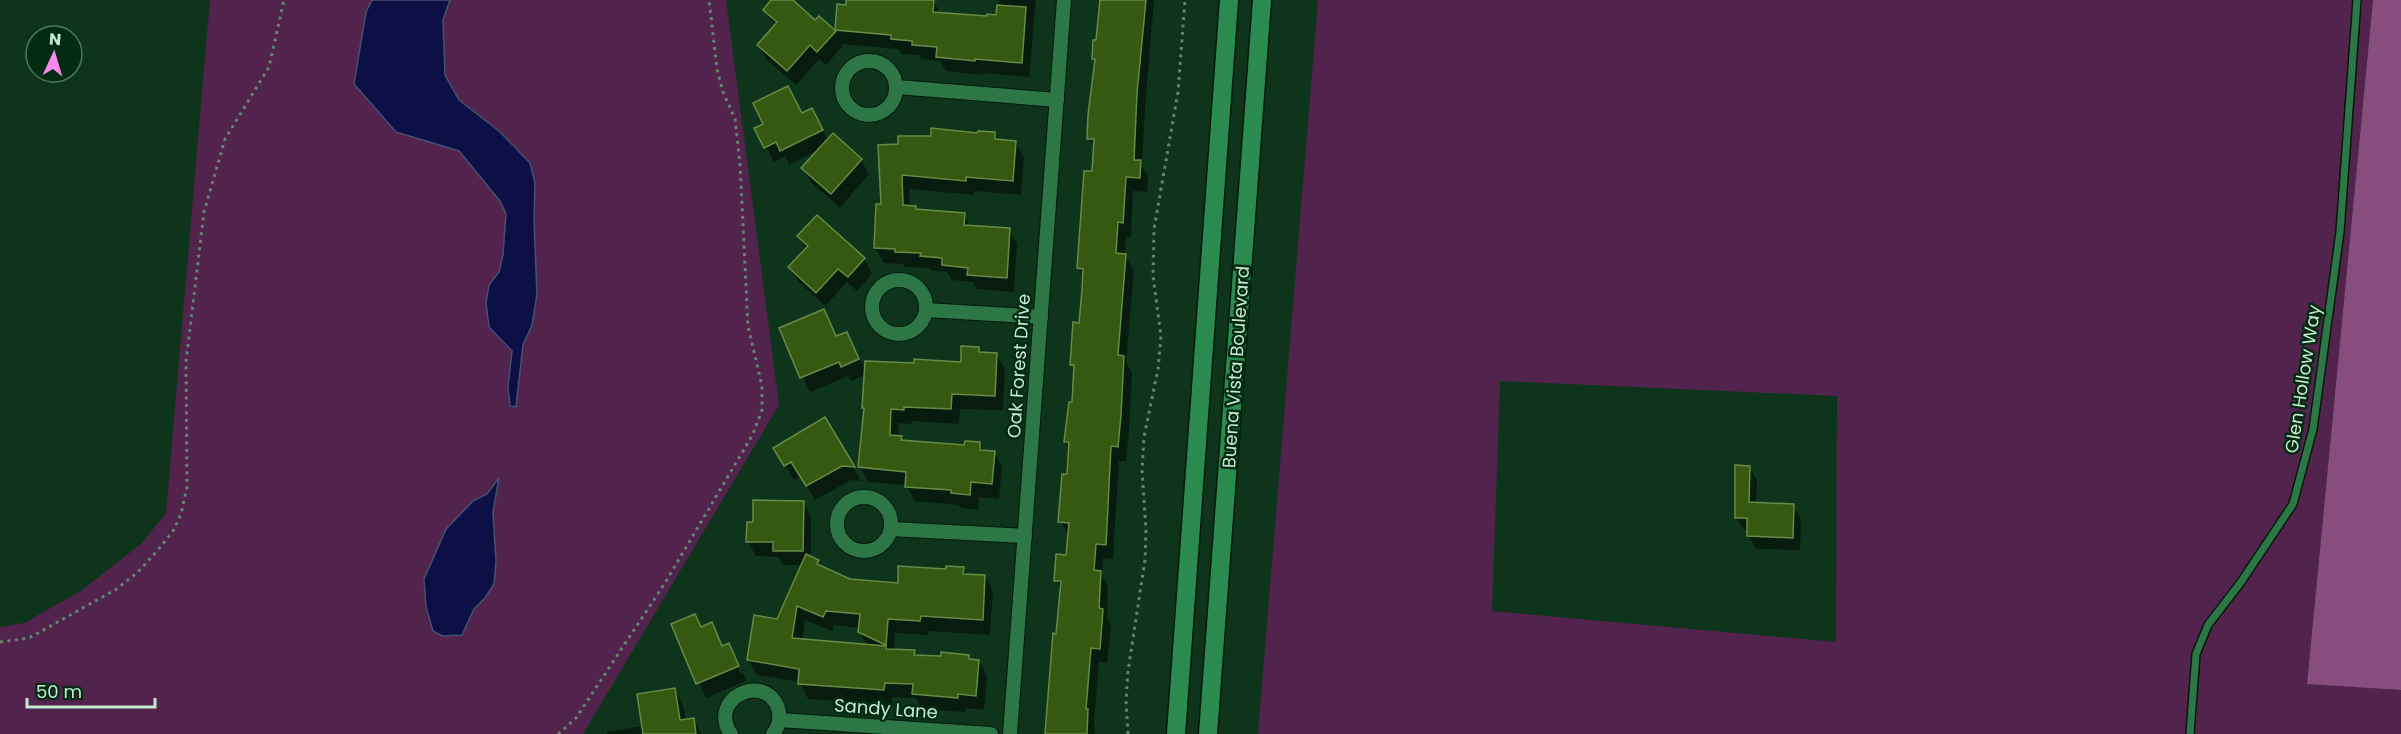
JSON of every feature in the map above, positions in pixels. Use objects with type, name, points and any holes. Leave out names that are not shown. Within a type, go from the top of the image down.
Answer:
[{"type":"main road","name":"Buena Vista Boulevard","points":[[1176,734],[1229,0]]},
{"type":"main road","name":"Buena Vista Boulevard","points":[[1209,734],[1262,0]]},
{"type":"street","name":"Oak Forest Drive","points":[[1010,734],[1064,0]]},
{"type":"street","points":[[869,60],[885,65],[895,78],[897,87],[891,105],[883,111],[865,115],[849,105],[842,88],[847,72],[860,62],[869,60]]},
{"type":"street","points":[[897,87],[1057,100]]},
{"type":"street","points":[[893,280],[902,280],[917,287],[926,301],[926,310],[924,319],[911,332],[892,334],[883,330],[877,323],[872,305],[879,289],[893,280]]},
{"type":"street","points":[[926,310],[1041,317]]},
{"type":"street","points":[[867,497],[883,505],[888,512],[891,528],[882,544],[874,550],[865,551],[848,546],[841,540],[836,522],[838,513],[844,506],[858,498],[867,497]]},
{"type":"street","points":[[891,528],[1025,536]]},
{"type":"street","points":[[731,734],[726,723],[728,706],[739,693],[756,690],[771,697],[776,704],[779,720],[773,734]]},
{"type":"street","name":"Sandy Lane","points":[[779,720],[991,734]]},
{"type":"lane","name":"Glen Hollow Way","points":[[2190,734],[2196,654],[2208,625],[2241,582],[2293,504],[2313,429],[2340,232],[2357,0]]},
{"type":"path","points":[[0,642],[28,638],[115,590],[137,573],[158,550],[173,531],[181,514],[187,487],[186,362],[204,212],[225,139],[269,67],[284,0]]},
{"type":"path","points":[[558,734],[576,718],[665,583],[753,434],[762,410],[762,386],[748,326],[740,164],[735,119],[723,92],[717,69],[709,0]]},
{"type":"path","points":[[1128,734],[1125,702],[1128,671],[1145,560],[1146,530],[1142,470],[1144,437],[1158,369],[1161,336],[1153,276],[1154,229],[1178,92],[1185,0]]},
{"type":"shaded area","points":[[210,0],[726,0],[779,405],[583,734],[0,734],[0,627],[24,623],[81,591],[142,543],[166,513]]},
{"type":"shaded area","points":[[372,0],[450,0],[443,20],[445,75],[459,100],[499,131],[530,163],[535,183],[537,294],[532,325],[523,345],[516,407],[510,406],[508,387],[512,351],[489,327],[486,302],[489,285],[499,272],[503,255],[506,214],[500,201],[459,151],[396,132],[354,84],[366,12]]},
{"type":"shaded area","points":[[1318,0],[2373,0],[2307,683],[2401,690],[2401,734],[1258,734]],"holes":[[[1500,381],[1837,396],[1836,642],[1492,611]]]},
{"type":"shaded area","points":[[2373,0],[2401,0],[2401,690],[2307,684]]},
{"type":"shaded area","points":[[499,478],[493,512],[496,562],[494,584],[474,609],[462,635],[442,636],[433,631],[426,607],[424,579],[446,529],[473,501],[487,494]]},
{"type":"building","points":[[771,0],[793,0],[815,20],[819,16],[836,31],[817,52],[810,45],[787,71],[757,45],[777,22],[763,10]]},
{"type":"building","points":[[846,0],[934,0],[933,12],[987,16],[987,14],[996,15],[997,5],[1026,7],[1022,63],[936,57],[937,47],[912,45],[912,41],[891,39],[891,35],[835,30],[837,4],[846,5]]},
{"type":"building","points":[[1100,0],[1146,0],[1137,93],[1134,160],[1141,160],[1140,178],[1126,177],[1123,223],[1118,222],[1116,253],[1126,254],[1118,355],[1124,356],[1121,415],[1118,447],[1111,446],[1106,545],[1096,544],[1094,570],[1101,571],[1099,608],[1103,609],[1100,649],[1091,648],[1086,709],[1088,709],[1087,734],[1045,734],[1053,633],[1056,634],[1061,581],[1054,581],[1056,554],[1066,555],[1069,523],[1058,522],[1062,474],[1067,474],[1069,442],[1064,442],[1069,402],[1072,402],[1074,365],[1070,365],[1073,322],[1079,323],[1082,290],[1083,269],[1077,268],[1084,171],[1092,171],[1094,139],[1087,139],[1088,115],[1095,59],[1092,59],[1093,40],[1096,40]]},
{"type":"building","points":[[788,86],[802,113],[812,108],[823,130],[780,151],[776,142],[764,148],[754,128],[763,124],[753,103]]},
{"type":"building","points":[[931,128],[977,133],[978,131],[995,132],[995,139],[1016,141],[1013,181],[966,177],[966,181],[902,175],[903,205],[916,206],[916,209],[965,213],[964,225],[1010,228],[1007,278],[967,275],[968,268],[942,265],[942,258],[920,256],[921,253],[895,252],[895,249],[874,248],[876,204],[881,204],[878,145],[898,144],[898,136],[931,136]]},
{"type":"building","points":[[833,133],[862,159],[831,194],[801,168]]},
{"type":"building","points":[[817,215],[865,258],[848,277],[838,269],[816,293],[788,267],[808,246],[797,236]]},
{"type":"building","points":[[824,309],[836,336],[847,332],[859,359],[841,367],[839,362],[800,378],[779,328]]},
{"type":"building","points":[[961,346],[979,347],[979,352],[997,353],[995,396],[952,394],[951,409],[904,407],[904,410],[891,409],[890,435],[902,436],[901,440],[964,445],[965,441],[980,442],[980,450],[995,451],[992,484],[971,482],[970,495],[951,493],[951,490],[905,487],[906,472],[858,467],[864,408],[862,408],[865,361],[914,363],[914,359],[961,362]]},
{"type":"building","points":[[825,417],[855,467],[842,466],[806,486],[791,462],[784,466],[773,448]]},
{"type":"building","points":[[1735,465],[1750,466],[1749,502],[1794,504],[1793,538],[1747,536],[1747,518],[1735,518]]},
{"type":"building","points":[[753,500],[804,501],[803,551],[773,551],[773,542],[746,542],[747,522],[753,522]]},
{"type":"building","points":[[806,554],[819,560],[817,564],[850,579],[898,583],[898,566],[946,569],[946,566],[964,567],[963,574],[985,575],[983,620],[921,616],[920,621],[888,619],[886,645],[858,632],[860,614],[826,611],[823,617],[797,606],[792,638],[886,646],[886,649],[915,650],[914,655],[941,656],[941,652],[969,655],[969,659],[979,660],[976,696],[958,694],[958,698],[912,694],[913,684],[885,683],[884,690],[798,684],[799,669],[747,660],[754,615],[777,619]]},
{"type":"building","points":[[695,614],[701,627],[712,622],[722,646],[729,643],[739,666],[696,684],[671,624]]},
{"type":"building","points":[[675,688],[680,720],[694,718],[696,734],[643,734],[637,694]]}]
